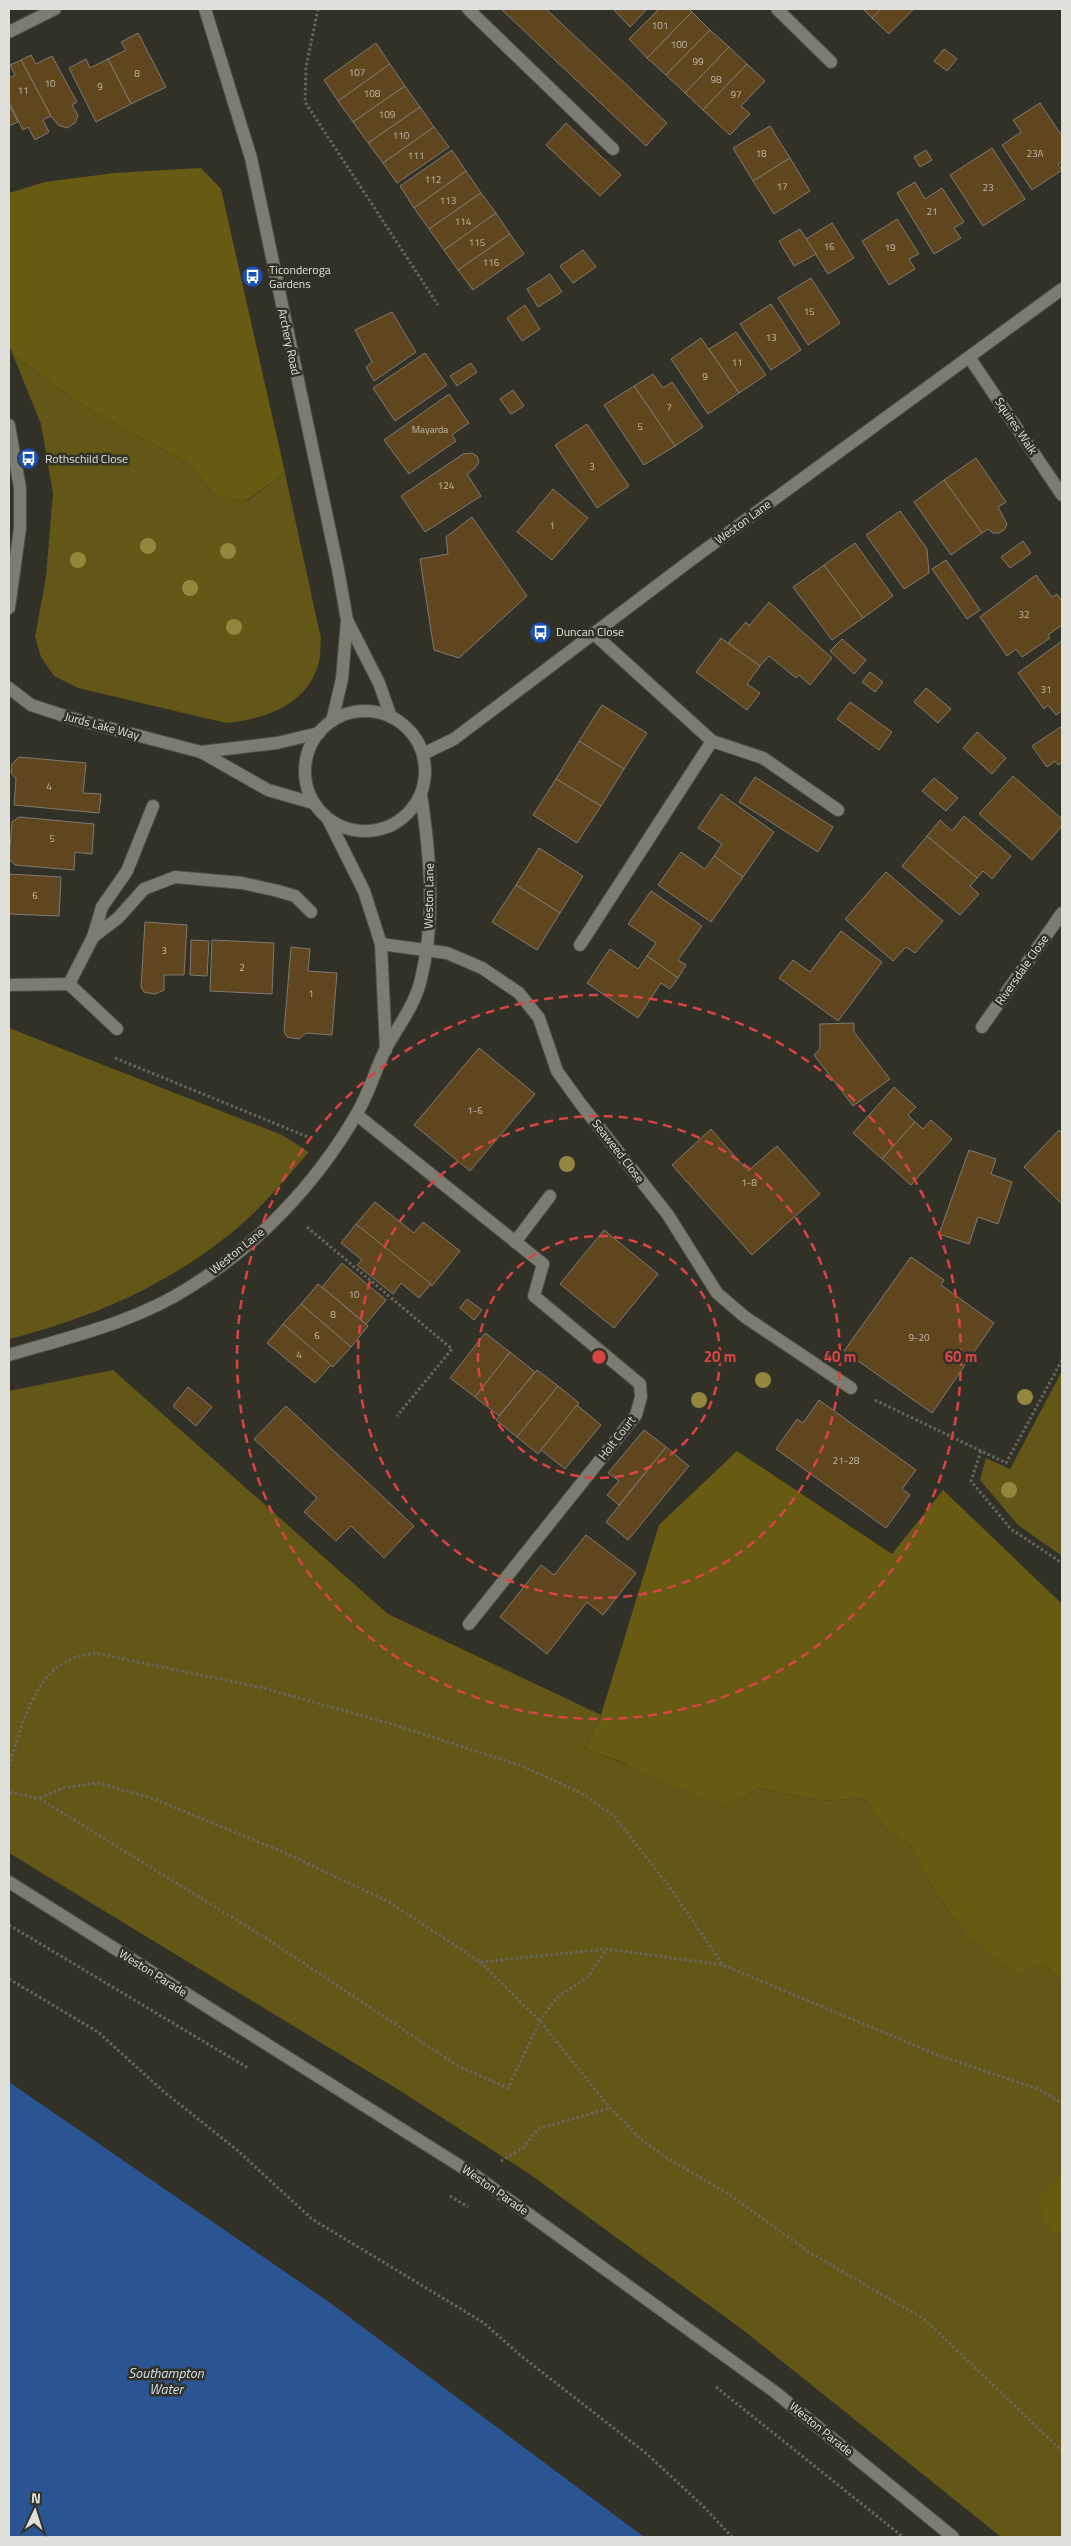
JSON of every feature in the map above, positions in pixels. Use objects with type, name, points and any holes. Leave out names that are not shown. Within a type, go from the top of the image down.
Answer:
[{"type":"street","points":[[9,32],[55,9]]},
{"type":"street","name":"Archery Road","points":[[205,9],[251,158],[338,569],[347,620],[342,679],[332,721]]},
{"type":"street","points":[[468,9],[613,149]]},
{"type":"street","points":[[777,9],[831,62]]},
{"type":"street","name":"Weston Lane","points":[[423,754],[454,739],[593,633],[1062,289]]},
{"type":"street","name":"Squires Walk","points":[[969,357],[1062,495]]},
{"type":"street","points":[[9,425],[20,488],[20,528],[9,608]]},
{"type":"street","name":"Archery Road","points":[[347,620],[379,683],[391,717]]},
{"type":"street","points":[[593,633],[712,741],[763,758],[838,810]]},
{"type":"street","name":"Jurds Lake Way","points":[[9,688],[31,705],[71,718],[201,752],[268,790],[314,803]]},
{"type":"street","points":[[363,711],[391,717],[411,733],[423,754],[425,768],[421,794],[412,810],[401,820],[381,830],[363,832],[344,828],[328,819],[314,803],[306,785],[305,765],[312,742],[319,732],[332,721],[348,714],[363,711]]},
{"type":"street","name":"Jurds Lake Way","points":[[201,752],[277,743],[319,732]]},
{"type":"street","points":[[580,945],[712,741]]},
{"type":"street","name":"Weston Lane","points":[[9,1355],[139,1313],[182,1292],[248,1245],[285,1209],[335,1148],[357,1115],[386,1050],[415,1001],[427,949],[429,852],[421,794]]},
{"type":"street","points":[[69,984],[93,937],[102,906],[126,870],[140,844],[153,806]]},
{"type":"street","name":"Weston Lane","points":[[328,819],[364,891],[381,944],[386,1050]]},
{"type":"street","points":[[93,937],[118,918],[144,889],[175,877],[242,883],[278,890],[296,896],[311,912]]},
{"type":"street","name":"Riversdale Close","points":[[982,1027],[1062,913]]},
{"type":"street","name":"Seaweed Close","points":[[381,944],[447,953],[482,968],[519,993],[538,1018],[557,1071],[580,1104],[668,1215],[717,1293],[745,1317],[851,1388]]},
{"type":"street","points":[[9,985],[69,984],[117,1029]]},
{"type":"street","name":"Holt Court","points":[[357,1115],[543,1264],[534,1296],[640,1384],[642,1397],[636,1415],[469,1624]]},
{"type":"street","points":[[515,1242],[550,1196]]},
{"type":"street","name":"Weston Parade","points":[[9,1882],[476,2176],[775,2392],[953,2537]]},
{"type":"path","points":[[318,9],[306,67],[305,102],[438,305]]},
{"type":"path","points":[[117,1029],[113,1057],[335,1148]]},
{"type":"path","points":[[285,1209],[452,1349],[397,1416]]},
{"type":"path","points":[[851,1388],[1006,1463],[1062,1360]]},
{"type":"path","points":[[981,1451],[971,1481],[1011,1529],[1062,1563]]},
{"type":"path","points":[[9,1766],[42,1680],[69,1660],[95,1653],[272,1690],[396,1725],[522,1766],[581,1793],[614,1816],[670,1888],[723,1965]]},
{"type":"path","points":[[40,1799],[63,1788],[98,1783],[154,1799],[283,1852],[389,1902],[480,1962],[540,2021],[610,2108],[642,2140],[667,2158],[727,2193],[809,2252],[924,2320],[1062,2452]]},
{"type":"path","points":[[9,1788],[9,1793],[40,1799],[272,1942],[458,2066],[508,2088],[540,2021],[556,1998],[588,1977],[607,1949]]},
{"type":"path","points":[[9,1924],[255,2072]]},
{"type":"path","points":[[480,1962],[607,1949],[723,1965],[935,2054],[1038,2089],[1062,2103]]},
{"type":"path","points":[[9,1979],[98,2032],[163,2091],[237,2150],[312,2219],[484,2323],[520,2354],[647,2454],[704,2507],[732,2537]]},
{"type":"path","points":[[473,2211],[448,2194],[523,2148],[538,2129],[610,2108]]},
{"type":"path","points":[[713,2384],[904,2537]]},
{"type":"shaded area","points":[[201,168],[221,189],[285,473],[246,501],[214,495],[191,465],[85,407],[13,355],[9,345],[9,193],[45,182],[115,173]]},
{"type":"shaded area","points":[[13,355],[85,407],[191,465],[214,495],[247,501],[285,473],[321,639],[320,659],[313,677],[295,699],[270,713],[255,718],[226,723],[78,688],[54,676],[41,657],[35,637],[46,577],[53,493],[41,424]]},
{"type":"shaded area","points":[[9,1028],[282,1135],[309,1152],[268,1199],[245,1221],[221,1241],[172,1274],[120,1301],[93,1312],[9,1339]]},
{"type":"shaded area","points":[[113,1370],[388,1614],[601,1715],[585,1749],[732,1803],[759,1788],[820,1801],[864,1798],[886,1829],[911,1846],[932,1887],[965,1934],[1043,1963],[1062,1983],[1062,2537],[1001,2537],[743,2330],[528,2173],[407,2095],[9,1853],[9,1391]]},
{"type":"shaded area","points":[[1062,1371],[1062,1556],[1018,1525],[980,1480],[986,1458],[1010,1469]]},
{"type":"shaded area","points":[[737,1451],[892,1554],[943,1490],[1062,1604],[1062,1983],[1043,1963],[1017,1973],[965,1934],[932,1887],[911,1846],[886,1829],[864,1798],[820,1801],[759,1788],[732,1803],[707,1800],[624,1763],[585,1749],[601,1715],[659,1525]]},
{"type":"shaded area","points":[[1062,2175],[1062,2233],[1054,2234],[1042,2217],[1040,2194]]},
{"type":"water","name":"Southampton Water","points":[[9,2082],[329,2302],[644,2537],[9,2537]]},
{"type":"building","points":[[501,9],[546,9],[667,123],[646,146]]},
{"type":"building","points":[[613,9],[647,9],[630,27]]},
{"type":"building","points":[[659,9],[689,9],[692,12],[647,58],[629,39]]},
{"type":"building","points":[[863,9],[881,9],[872,18]]},
{"type":"building","points":[[881,9],[914,9],[889,34],[872,18]]},
{"type":"building","points":[[692,12],[710,30],[666,75],[647,58]]},
{"type":"building","points":[[710,30],[729,47],[685,93],[666,75]]},
{"type":"building","points":[[138,33],[166,87],[131,104],[108,59],[126,50],[121,42]]},
{"type":"building","points":[[376,43],[390,64],[338,101],[324,80]]},
{"type":"building","points":[[729,47],[747,64],[703,110],[685,93]]},
{"type":"building","points":[[944,49],[957,59],[947,71],[934,61]]},
{"type":"building","points":[[31,55],[36,64],[52,56],[77,102],[72,105],[78,115],[75,123],[67,128],[58,125],[51,116],[21,60]]},
{"type":"building","points":[[86,59],[90,68],[108,59],[131,104],[96,122],[69,68]]},
{"type":"building","points":[[21,60],[51,116],[43,120],[49,132],[35,140],[28,127],[23,130],[9,102],[9,78],[15,75],[10,65]]},
{"type":"building","points":[[390,64],[405,86],[353,122],[338,101]]},
{"type":"building","points":[[747,64],[765,81],[741,106],[750,114],[730,135],[703,110]]},
{"type":"building","points":[[405,86],[420,107],[368,143],[353,122]]},
{"type":"building","points":[[1040,103],[1062,136],[1062,162],[1058,164],[1062,170],[1032,190],[1002,145],[1021,132],[1013,120]]},
{"type":"building","points":[[9,105],[18,122],[9,126]]},
{"type":"building","points":[[420,107],[434,127],[383,163],[368,143]]},
{"type":"building","points":[[566,123],[621,175],[600,196],[546,145]]},
{"type":"building","points":[[770,126],[790,158],[753,181],[733,148]]},
{"type":"building","points":[[434,127],[449,147],[397,183],[383,163]]},
{"type":"building","points":[[992,148],[1025,199],[983,226],[950,175]]},
{"type":"building","points":[[452,150],[466,171],[414,208],[400,186]]},
{"type":"building","points":[[926,150],[932,160],[920,167],[914,157]]},
{"type":"building","points":[[790,158],[810,191],[774,214],[753,181]]},
{"type":"building","points":[[466,171],[481,193],[429,229],[414,208]]},
{"type":"building","points":[[915,182],[925,199],[942,188],[964,222],[954,228],[961,238],[934,254],[897,193]]},
{"type":"building","points":[[481,193],[496,213],[444,250],[429,229]]},
{"type":"building","points":[[496,213],[510,234],[458,270],[444,250]]},
{"type":"building","points":[[897,219],[919,254],[909,259],[915,269],[889,285],[862,241]]},
{"type":"building","points":[[832,223],[854,258],[828,274],[806,239]]},
{"type":"building","points":[[800,229],[816,254],[794,266],[779,241]]},
{"type":"building","points":[[510,234],[524,254],[473,290],[458,270]]},
{"type":"building","points":[[583,250],[596,267],[573,283],[560,266]]},
{"type":"building","points":[[550,274],[562,292],[538,307],[527,289]]},
{"type":"building","points":[[811,278],[840,323],[808,345],[778,298]]},
{"type":"building","points":[[771,304],[801,350],[771,370],[740,324]]},
{"type":"building","points":[[525,305],[540,329],[522,341],[507,318]]},
{"type":"building","points":[[392,312],[416,352],[374,381],[366,367],[372,362],[355,330]]},
{"type":"building","points":[[736,332],[766,375],[739,393],[709,349]]},
{"type":"building","points":[[701,338],[739,393],[708,414],[671,359]]},
{"type":"building","points":[[425,353],[447,385],[395,421],[373,388]]},
{"type":"building","points":[[471,363],[477,372],[457,386],[450,376]]},
{"type":"building","points":[[653,374],[663,388],[672,382],[703,427],[675,446],[634,386]]},
{"type":"building","points":[[634,386],[675,446],[644,465],[604,405]]},
{"type":"building","points":[[513,390],[524,406],[511,414],[500,399]]},
{"type":"building","points":[[449,394],[469,423],[452,435],[456,441],[409,474],[384,440]]},
{"type":"building","points":[[587,424],[629,486],[597,508],[555,445]]},
{"type":"building","points":[[472,453],[477,456],[479,462],[467,474],[481,496],[425,532],[401,496],[463,454]]},
{"type":"building","points":[[976,458],[1006,502],[998,507],[1007,524],[1005,529],[999,533],[993,533],[988,529],[982,533],[944,480]]},
{"type":"building","points":[[944,480],[982,533],[951,555],[914,502]]},
{"type":"building","points":[[553,489],[588,518],[552,560],[517,532]]},
{"type":"building","points":[[900,511],[927,549],[929,573],[904,589],[866,535]]},
{"type":"building","points":[[472,517],[527,596],[459,658],[434,650],[420,559],[448,554],[446,537]]},
{"type":"building","points":[[1023,541],[1031,553],[1010,568],[1001,557]]},
{"type":"building","points":[[855,543],[893,596],[863,618],[824,565]]},
{"type":"building","points":[[946,560],[980,610],[967,619],[932,569]]},
{"type":"building","points":[[824,565],[863,618],[832,640],[793,587]]},
{"type":"building","points":[[1036,575],[1052,597],[1057,594],[1062,601],[1062,625],[1048,635],[1050,638],[1022,657],[1016,649],[1007,656],[980,617]]},
{"type":"building","points":[[769,602],[832,658],[810,685],[799,675],[796,678],[769,656],[760,666],[728,643],[746,622],[749,626]]},
{"type":"building","points":[[721,638],[760,666],[747,684],[760,693],[747,710],[696,672]]},
{"type":"building","points":[[842,639],[866,660],[854,674],[830,651]]},
{"type":"building","points":[[1062,641],[1062,711],[1056,715],[1048,705],[1044,709],[1018,673]]},
{"type":"building","points":[[870,672],[883,682],[875,692],[862,682]]},
{"type":"building","points":[[926,688],[951,709],[938,723],[914,702]]},
{"type":"building","points":[[850,702],[892,732],[879,750],[837,719]]},
{"type":"building","points":[[602,705],[647,733],[624,769],[579,741]]},
{"type":"building","points":[[1062,726],[1062,763],[1058,765],[1055,761],[1047,767],[1032,746]]},
{"type":"building","points":[[977,732],[1006,758],[992,774],[963,748]]},
{"type":"building","points":[[579,741],[624,769],[601,806],[556,779]]},
{"type":"building","points":[[19,757],[86,763],[83,793],[101,794],[99,813],[14,805],[16,779],[11,773],[12,764]]},
{"type":"building","points":[[1013,776],[1062,819],[1062,826],[1032,860],[979,814]]},
{"type":"building","points":[[755,777],[833,827],[818,852],[739,802]]},
{"type":"building","points":[[934,778],[958,798],[946,811],[922,791]]},
{"type":"building","points":[[556,779],[601,806],[577,843],[533,815]]},
{"type":"building","points":[[721,794],[774,832],[743,877],[714,856],[722,844],[698,828]]},
{"type":"building","points":[[964,816],[1011,856],[992,879],[983,871],[977,878],[927,836],[940,820],[952,831]]},
{"type":"building","points":[[19,817],[94,824],[92,854],[75,852],[74,870],[15,865],[9,859],[12,822]]},
{"type":"building","points":[[927,836],[977,878],[970,886],[979,894],[960,915],[902,866]]},
{"type":"building","points":[[539,848],[583,876],[560,913],[516,885]]},
{"type":"building","points":[[681,852],[705,869],[714,856],[743,877],[711,922],[658,885]]},
{"type":"building","points":[[886,872],[943,921],[915,953],[906,947],[893,961],[845,919]]},
{"type":"building","points":[[9,874],[61,877],[59,916],[9,914]]},
{"type":"building","points":[[516,885],[560,913],[537,950],[492,922]]},
{"type":"building","points":[[651,891],[702,926],[678,960],[686,965],[678,978],[647,956],[656,943],[628,924]]},
{"type":"building","points":[[145,922],[187,925],[184,975],[164,975],[164,990],[155,994],[144,992],[141,987]]},
{"type":"building","points":[[841,931],[882,962],[838,1021],[779,978],[793,960],[810,972]]},
{"type":"building","points":[[191,940],[209,941],[207,976],[190,975]]},
{"type":"building","points":[[212,940],[274,943],[272,994],[210,991]]},
{"type":"building","points":[[291,947],[310,949],[308,971],[337,973],[332,1035],[306,1033],[299,1039],[287,1037],[284,1032]]},
{"type":"building","points":[[610,949],[638,969],[647,956],[678,978],[670,989],[661,983],[638,1018],[587,983]]},
{"type":"building","points":[[854,1023],[854,1032],[890,1079],[853,1106],[814,1055],[820,1049],[820,1024]]},
{"type":"building","points":[[479,1048],[535,1094],[470,1171],[414,1125]]},
{"type":"building","points":[[894,1087],[916,1107],[908,1115],[915,1122],[882,1159],[853,1133]]},
{"type":"building","points":[[931,1120],[952,1139],[911,1185],[882,1159],[915,1122],[923,1129]]},
{"type":"building","points":[[711,1129],[748,1171],[777,1146],[820,1194],[752,1255],[672,1165]]},
{"type":"building","points":[[1059,1130],[1062,1133],[1062,1204],[1024,1167]]},
{"type":"building","points":[[969,1150],[996,1159],[991,1174],[1012,1182],[998,1224],[978,1217],[969,1244],[939,1234]]},
{"type":"building","points":[[375,1202],[414,1233],[423,1222],[460,1251],[432,1286],[356,1224]]},
{"type":"building","points":[[356,1224],[431,1284],[419,1298],[401,1283],[393,1294],[357,1265],[362,1260],[341,1243]]},
{"type":"building","points":[[604,1230],[658,1274],[614,1328],[560,1284]]},
{"type":"building","points":[[911,1257],[944,1280],[941,1285],[994,1323],[932,1413],[844,1351]]},
{"type":"building","points":[[342,1263],[386,1300],[366,1324],[322,1287]]},
{"type":"building","points":[[318,1284],[368,1326],[351,1347],[301,1304]]},
{"type":"building","points":[[467,1299],[482,1310],[474,1320],[460,1308]]},
{"type":"building","points":[[301,1304],[351,1347],[333,1367],[283,1324]]},
{"type":"building","points":[[283,1324],[331,1365],[315,1383],[267,1343]]},
{"type":"building","points":[[485,1333],[510,1352],[475,1397],[450,1378]]},
{"type":"building","points":[[510,1352],[535,1372],[499,1416],[475,1397]]},
{"type":"building","points":[[537,1370],[558,1386],[517,1437],[496,1420]]},
{"type":"building","points":[[558,1386],[579,1403],[538,1454],[517,1437]]},
{"type":"building","points":[[188,1387],[212,1407],[196,1426],[173,1406]]},
{"type":"building","points":[[819,1400],[916,1470],[902,1489],[910,1495],[886,1528],[776,1449],[797,1419],[803,1423]]},
{"type":"building","points":[[577,1405],[601,1425],[565,1469],[541,1450]]},
{"type":"building","points":[[286,1406],[414,1526],[384,1558],[351,1526],[336,1541],[304,1512],[317,1498],[254,1439]]},
{"type":"building","points":[[644,1430],[666,1447],[619,1505],[607,1495],[619,1481],[608,1473]]},
{"type":"building","points":[[666,1447],[689,1466],[628,1540],[606,1522]]},
{"type":"building","points":[[586,1535],[636,1573],[603,1615],[587,1602],[547,1654],[500,1617],[541,1565],[554,1575]]},
{"type":"place","name":"Ticonderoga Gardens","points":[[253,277]]},
{"type":"place","name":"Rothschild Close","points":[[29,459]]},
{"type":"place","name":"Duncan Close","points":[[540,632]]}]
